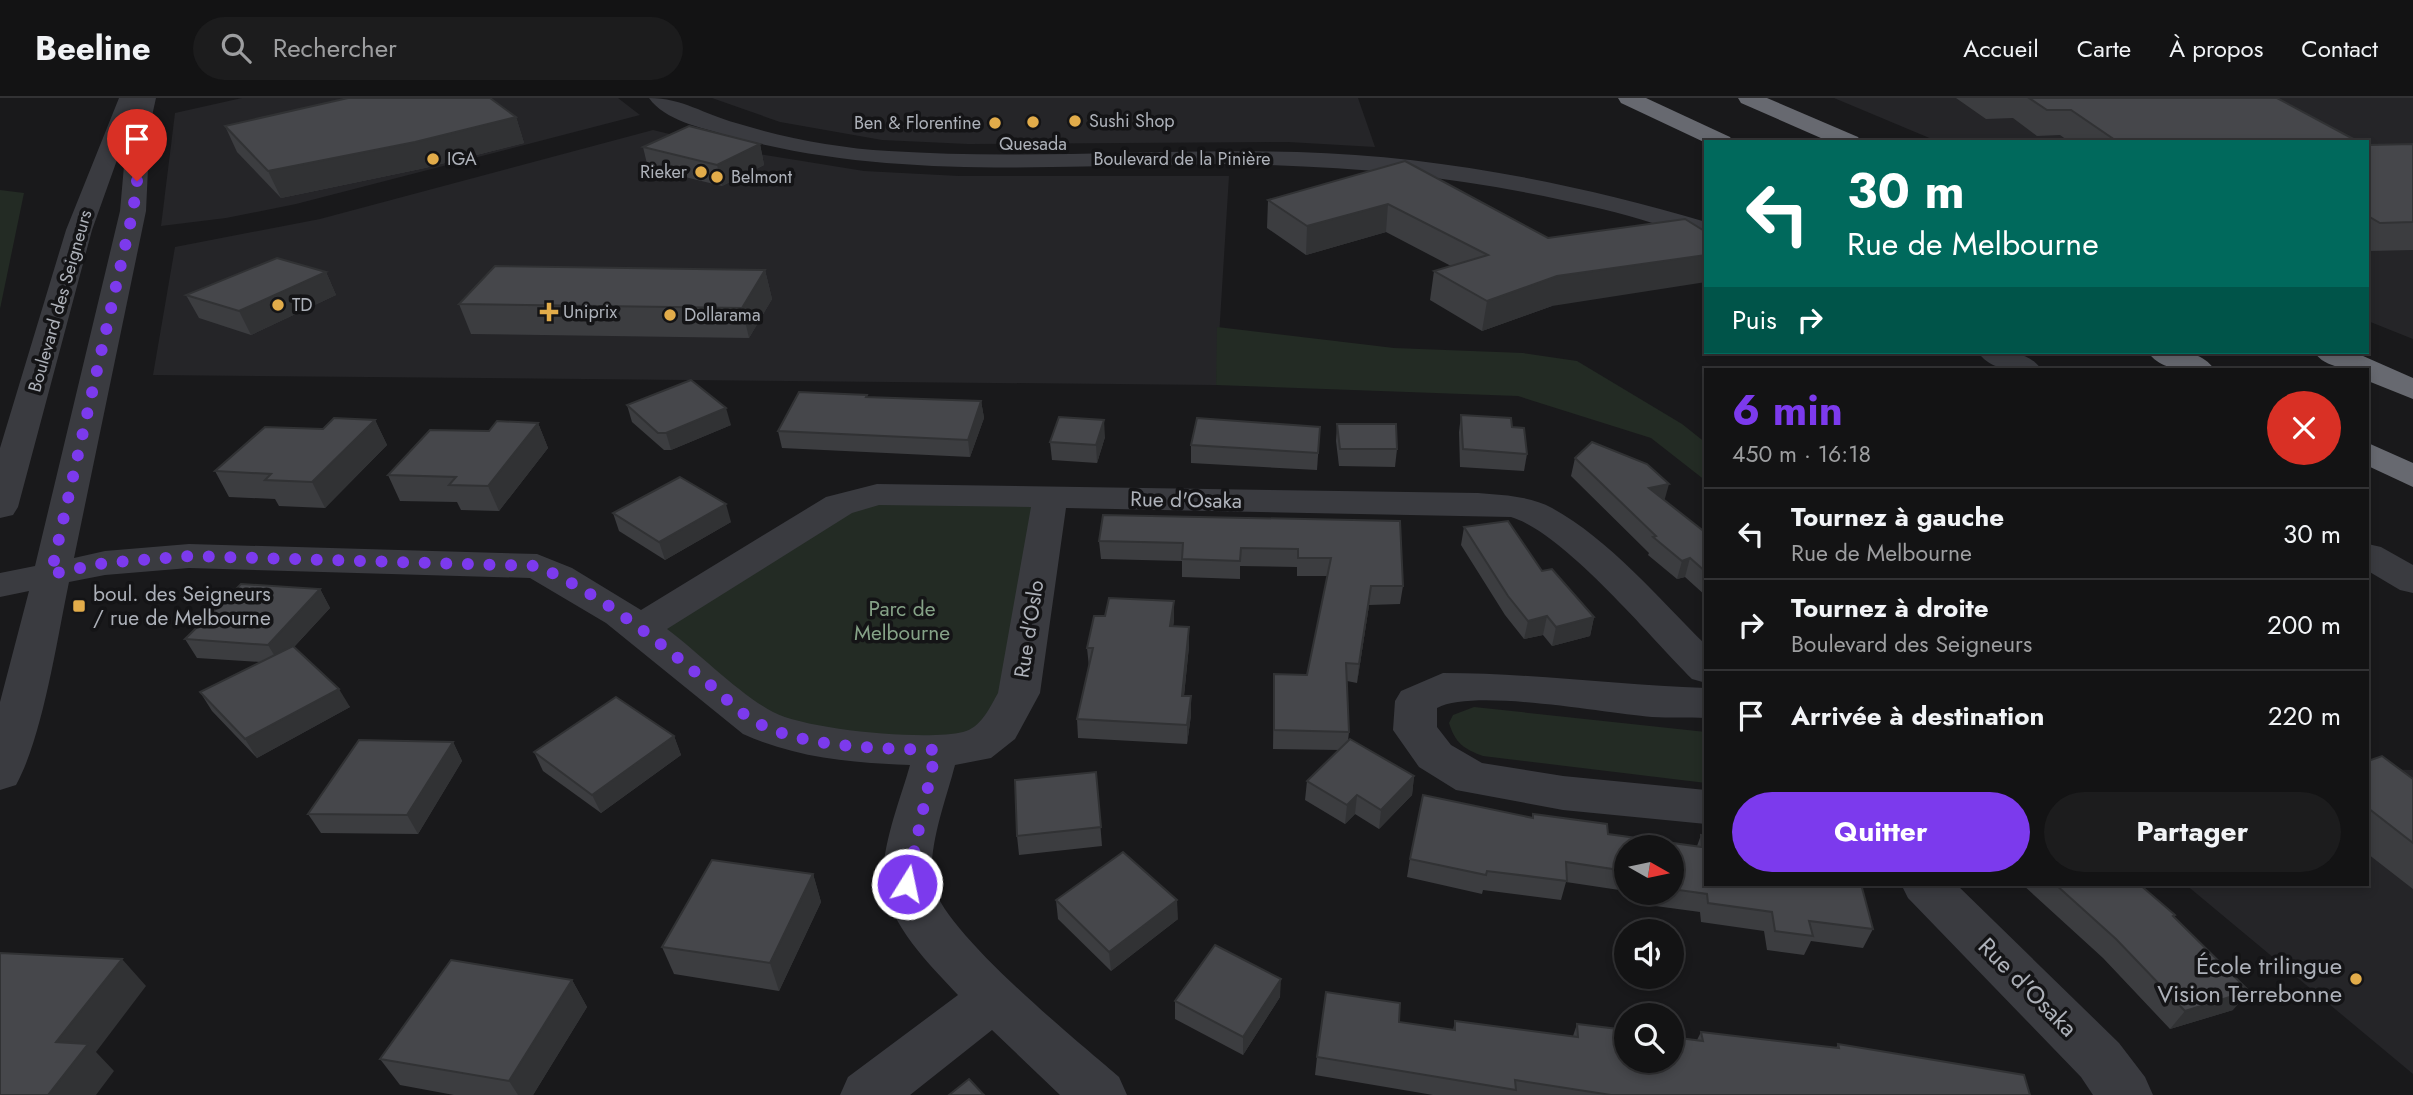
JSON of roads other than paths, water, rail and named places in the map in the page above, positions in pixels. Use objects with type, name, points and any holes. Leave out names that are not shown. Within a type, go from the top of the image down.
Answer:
[{"type":"highway","points":[[1629,98],[1717,140]]},
{"type":"highway","points":[[1749,98],[1845,140]]},
{"type":"highway","points":[[2168,354],[2197,368]]},
{"type":"highway","points":[[2333,354],[2365,368]]},
{"type":"highway","points":[[2369,370],[2413,390]]},
{"type":"highway","points":[[2369,454],[2413,477]]},
{"type":"street","name":"Boulevard des Seigneurs","points":[[0,507],[82,221],[121,125],[128,98]]},
{"type":"street","points":[[0,773],[21,704],[133,211],[139,125],[145,98]]},
{"type":"street","name":"Boulevard de la Pinière","points":[[660,98],[687,113],[736,131],[826,150],[941,160],[1243,157],[1369,163],[1532,186],[1621,205],[1704,229]]},
{"type":"street","points":[[1997,354],[2024,368]]},
{"type":"street","name":"Rue d'Osaka","points":[[640,627],[839,505],[877,494],[1478,503],[1514,507],[1538,514],[1578,542],[1704,667]]},
{"type":"street","name":"Rue d'Oslo","points":[[0,585],[105,563],[189,556],[537,566],[560,576],[640,627],[758,723],[810,740],[881,748],[936,750],[976,747],[1000,728],[1019,693],[1050,498]]},
{"type":"street","points":[[2369,556],[2413,581]]},
{"type":"street","points":[[1704,704],[1494,687],[1443,687],[1416,701],[1415,730],[1435,756],[1472,778],[1563,793],[1704,807]]},
{"type":"street","points":[[936,750],[907,884],[923,920],[992,999],[1099,1095]]},
{"type":"street","name":"Rue d'Osaka","points":[[1927,886],[2100,1060],[2125,1095]]},
{"type":"street","points":[[868,1095],[992,999]]},
{"type":"place","name":"Sushi Shop","points":[[1075,121]]},
{"type":"place","name":"Quesada","points":[[1033,122]]},
{"type":"place","name":"Ben & Florentine","points":[[995,123]]},
{"type":"place","name":"IGA","points":[[433,159]]},
{"type":"place","name":"Rieker","points":[[701,172]]},
{"type":"place","name":"Belmont","points":[[717,177]]},
{"type":"place","name":"TD","points":[[278,305]]},
{"type":"place","name":"Uniprix","points":[[549,312]]},
{"type":"place","name":"Dollarama","points":[[670,315]]},
{"type":"place","name":"boul. des Seigneurs / rue de Melbourne","points":[[79,606]]},
{"type":"place","name":"École trilingue Vision Terrebonne","points":[[2356,979]]},
{"type":"park label","name":"Parc de Melbourne","points":[[902,621]]}]
